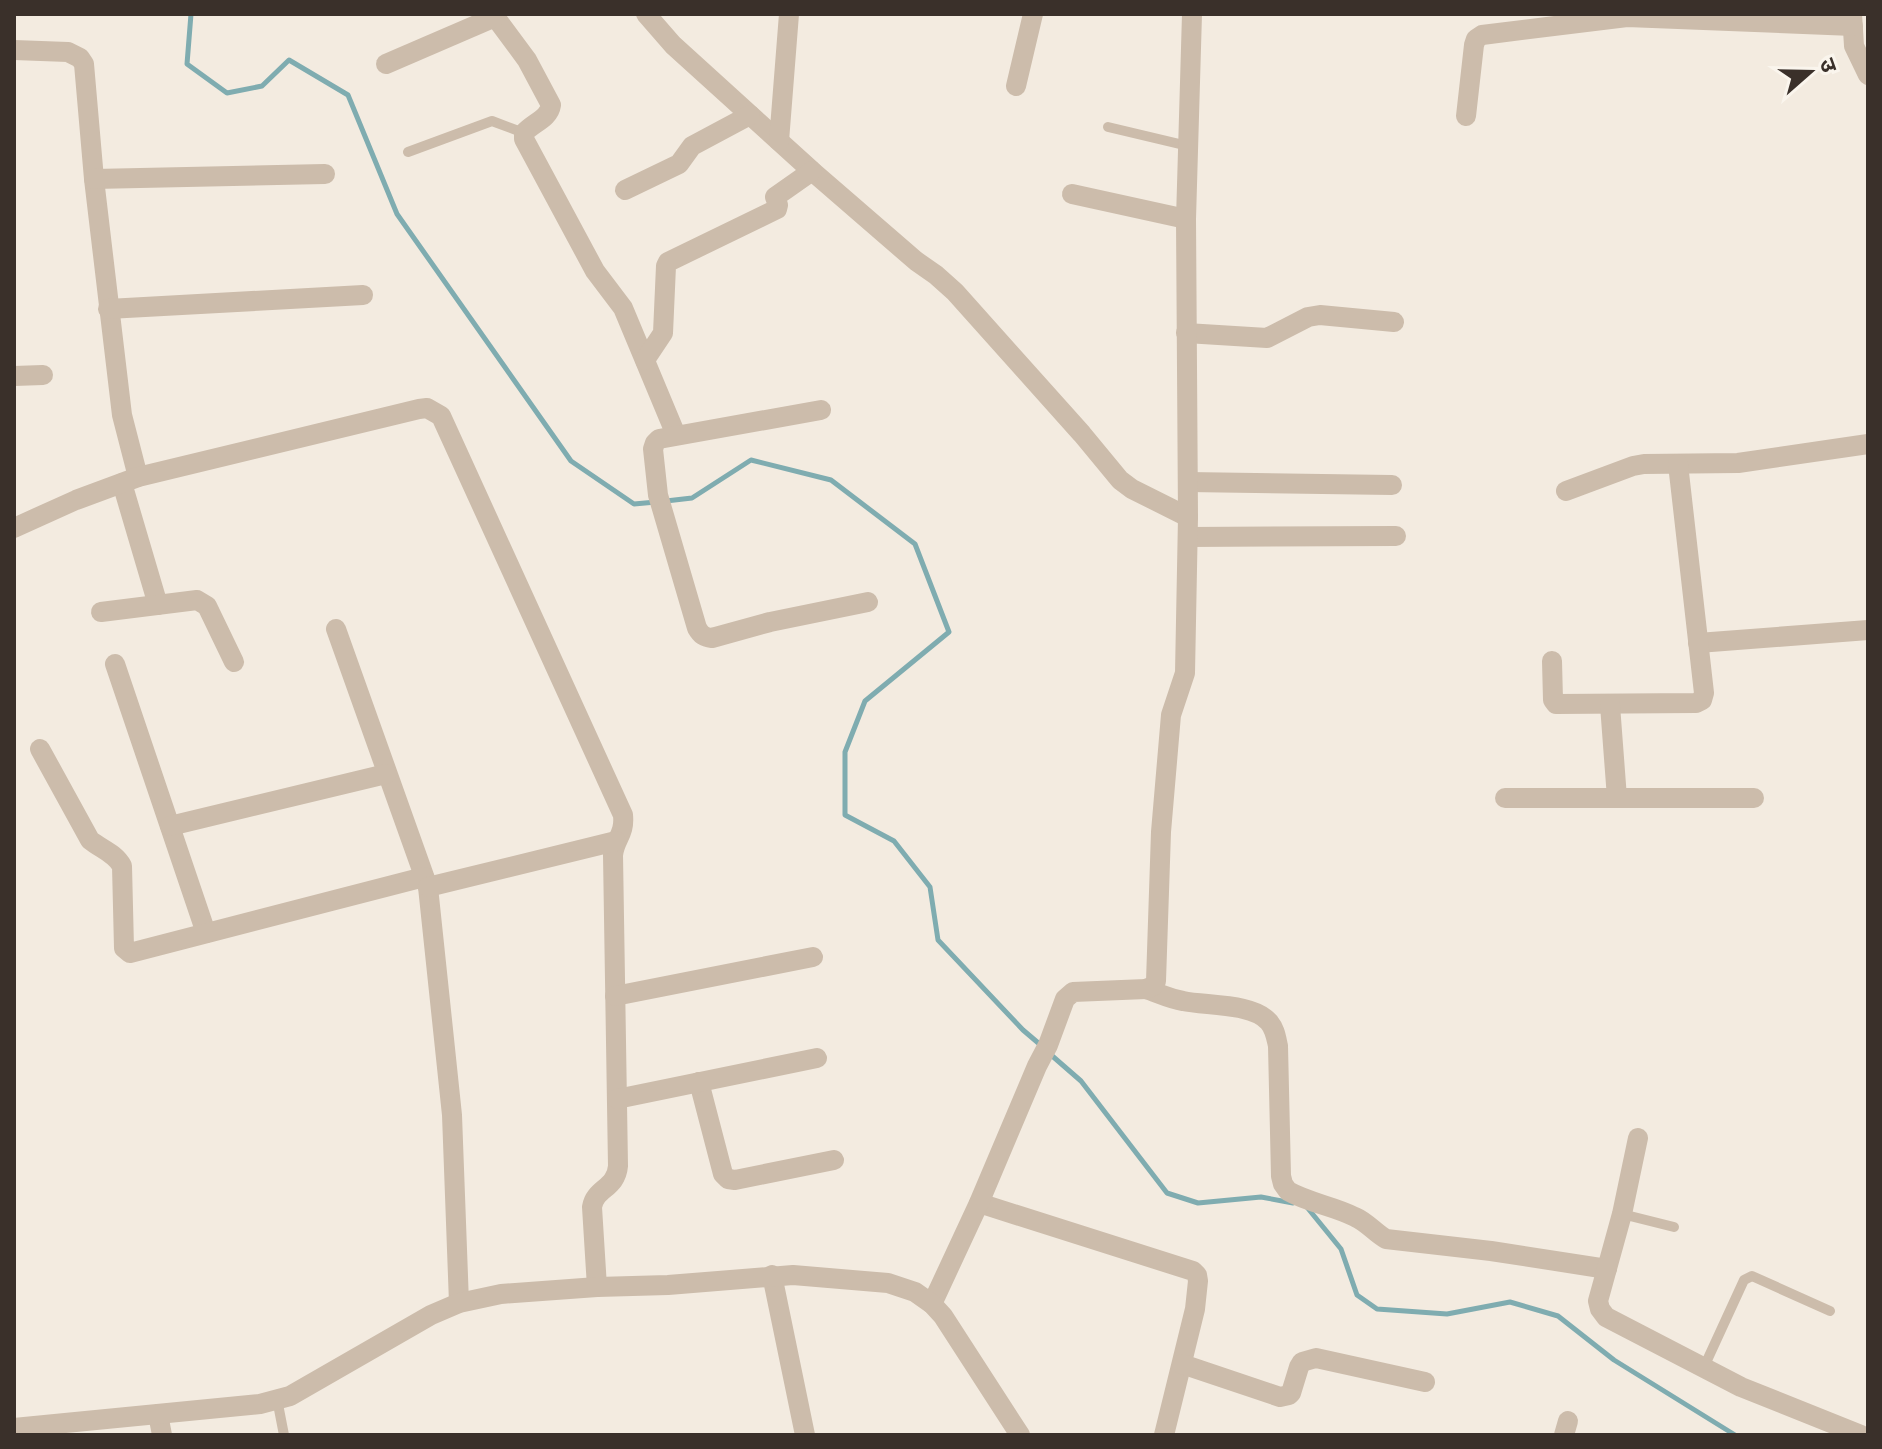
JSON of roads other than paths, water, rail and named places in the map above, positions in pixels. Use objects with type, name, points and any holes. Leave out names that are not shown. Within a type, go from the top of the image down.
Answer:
[{"type":"street","points":[[646,14],[673,45],[812,171],[955,292],[1120,480],[1132,489],[1188,527],[1396,536]]},
{"type":"street","points":[[779,141],[789,14]]},
{"type":"street","points":[[1016,86],[1033,14]]},
{"type":"street","points":[[932,1304],[1048,1045],[1065,999],[1073,992],[1146,989],[1156,981],[1161,832],[1170,730],[1173,707],[1185,673],[1188,527],[1186,219],[1192,14]]},
{"type":"street","points":[[386,64],[494,15],[520,49],[551,105],[551,110],[524,133],[524,139],[595,271],[623,308],[676,435]]},
{"type":"street","points":[[1466,116],[1474,45],[1482,35],[1627,17],[1852,20],[1854,46],[1868,75]]},
{"type":"street","points":[[14,50],[68,52],[84,64],[108,309],[130,480],[158,605]]},
{"type":"street","points":[[625,190],[679,164],[692,146],[750,115]]},
{"type":"street","points":[[645,360],[663,333],[668,262],[777,209],[775,197],[812,171]]},
{"type":"street","points":[[94,179],[325,174]]},
{"type":"street","points":[[1072,194],[1186,219]]},
{"type":"street","points":[[108,309],[363,295]]},
{"type":"street","points":[[1186,333],[1267,338],[1308,317],[1320,315],[1394,322]]},
{"type":"street","points":[[14,376],[43,375]]},
{"type":"street","points":[[14,528],[130,480],[419,409],[427,408],[441,416],[623,815],[623,832],[616,841],[613,855],[617,1176],[593,1200],[597,1287]]},
{"type":"street","points":[[821,410],[659,439],[653,449],[658,495],[697,628],[706,637],[868,602]]},
{"type":"street","points":[[1566,491],[1644,464],[1738,463],[1868,444]]},
{"type":"street","points":[[1552,661],[1553,700],[1556,704],[1696,703],[1702,700],[1704,693],[1678,464]]},
{"type":"street","points":[[1188,482],[1392,485]]},
{"type":"street","points":[[101,612],[197,600],[207,606],[234,662]]},
{"type":"street","points":[[336,629],[426,882],[452,1115],[459,1303]]},
{"type":"street","points":[[1698,643],[1868,630]]},
{"type":"street","points":[[115,664],[206,933]]},
{"type":"street","points":[[1610,705],[1617,798]]},
{"type":"street","points":[[40,749],[90,840],[114,856],[122,866],[124,948],[130,953],[426,882],[616,841]]},
{"type":"street","points":[[170,826],[386,774]]},
{"type":"street","points":[[1505,798],[1754,798]]},
{"type":"street","points":[[615,996],[813,957]]},
{"type":"street","points":[[1146,989],[1179,1001],[1249,1010],[1268,1021],[1275,1032],[1278,1046],[1281,1176],[1288,1191],[1354,1216],[1386,1239],[1607,1269]]},
{"type":"street","points":[[617,1099],[817,1058]]},
{"type":"street","points":[[699,1082],[723,1174],[728,1179],[834,1160]]},
{"type":"street","points":[[1638,1138],[1622,1214],[1598,1301],[1606,1317],[1741,1387],[1861,1435]]},
{"type":"street","points":[[979,1203],[1193,1271],[1197,1275],[1195,1309],[1164,1435]]},
{"type":"street","points":[[772,1275],[805,1435]]},
{"type":"street","points":[[14,1428],[260,1404],[290,1396],[431,1315],[459,1303],[501,1294],[793,1275],[888,1283],[915,1292],[943,1316],[1020,1435]]},
{"type":"street","points":[[1182,1364],[1280,1397],[1291,1393],[1302,1362],[1316,1358],[1425,1382]]},
{"type":"street","points":[[158,1414],[162,1435]]},
{"type":"lane","points":[[408,152],[486,122],[498,122],[524,133]]},
{"type":"lane","points":[[1108,127],[1188,146]]},
{"type":"lane","points":[[1622,1214],[1674,1227]]},
{"type":"lane","points":[[1704,1367],[1747,1277],[1752,1276],[1830,1311]]},
{"type":"lane","points":[[277,1399],[284,1435]]},
{"type":"waterway","points":[[191,14],[187,64],[227,93],[262,86],[289,60],[348,95],[397,214],[571,461],[634,504],[656,502]]},
{"type":"waterway","points":[[666,501],[692,498],[751,460],[831,480],[915,544],[949,632],[865,701],[845,752],[845,815],[894,841],[930,887],[938,940],[1043,1047]]},
{"type":"waterway","points":[[1050,1054],[1081,1081],[1167,1193],[1198,1203],[1261,1197],[1293,1203]]},
{"type":"waterway","points":[[1306,1206],[1341,1249],[1357,1295],[1377,1309],[1447,1314],[1510,1302],[1558,1316],[1614,1360],[1735,1435]]}]
